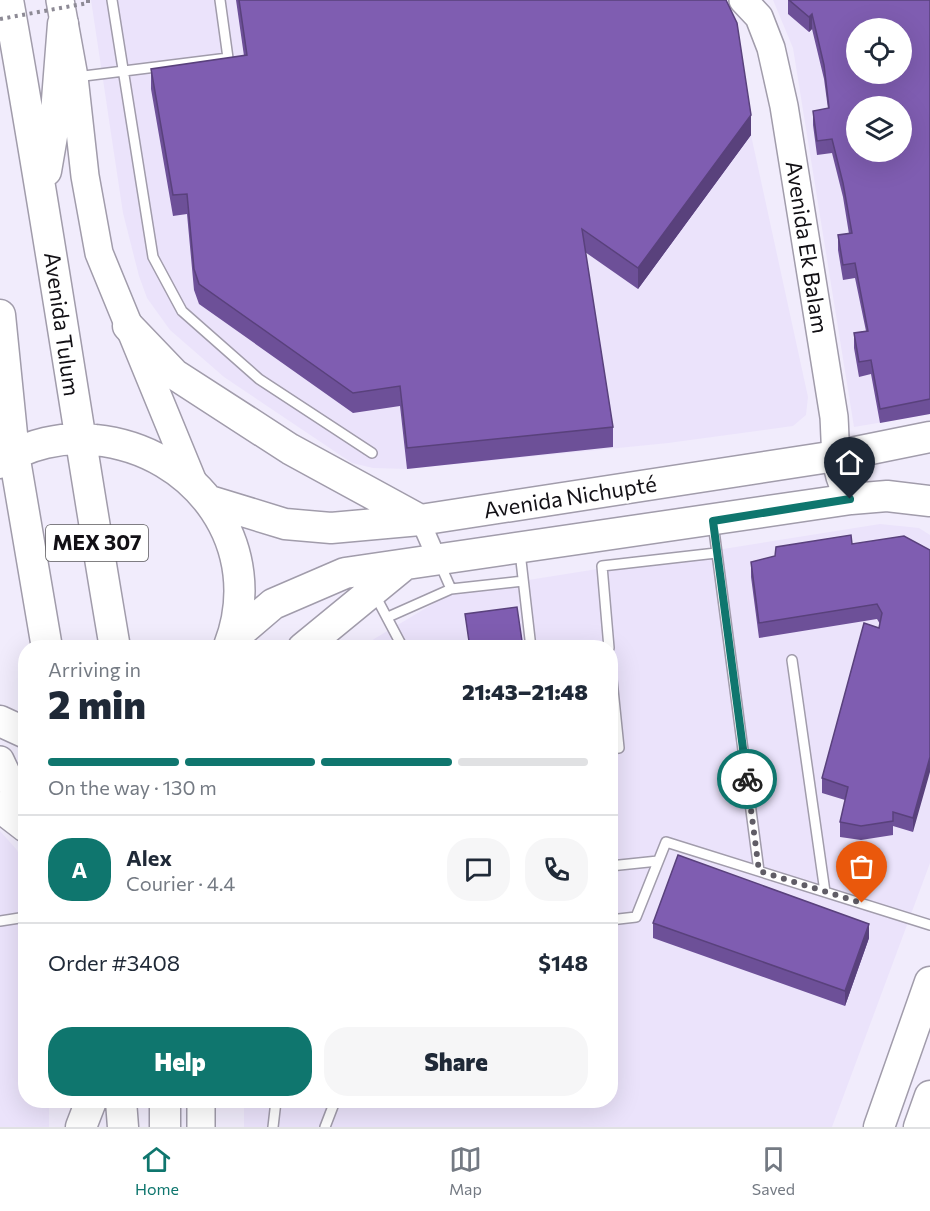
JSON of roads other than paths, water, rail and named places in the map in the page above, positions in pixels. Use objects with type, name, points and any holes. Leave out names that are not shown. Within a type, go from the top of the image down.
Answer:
[{"type":"main road","name":"Avenida Tulum","points":[[8,0],[42,191],[79,438],[114,640]]},
{"type":"main road","points":[[42,191],[56,113],[62,12]]},
{"type":"main road","name":"MEX 307","points":[[0,315],[7,459],[45,640]]},
{"type":"main road","points":[[128,326],[174,374],[290,449],[420,520]]},
{"type":"main road","name":"Avenida Nichupté","points":[[201,492],[285,524],[331,528],[420,520],[836,456],[930,437]]},
{"type":"main road","points":[[7,459],[46,443],[79,438],[119,442],[148,452],[174,466],[201,492],[227,533],[237,568],[238,604],[231,640]]},
{"type":"main road","name":"Avenida Nichupté","points":[[235,640],[279,601],[345,573],[520,546],[713,521],[850,499],[887,496],[930,501]]},
{"type":"main road","points":[[313,640],[404,565]]},
{"type":"main road","points":[[0,721],[18,729]]},
{"type":"main road","points":[[0,807],[18,821]]},
{"type":"main road","points":[[879,1127],[930,982]]},
{"type":"main road","points":[[919,1127],[930,1096]]},
{"type":"main road","points":[[79,1127],[88,1108]]},
{"type":"main road","points":[[122,1108],[123,1127]]},
{"type":"main road","points":[[165,1108],[165,1127]]},
{"type":"street","name":"Avenida Ek Balam","points":[[742,0],[759,16],[771,48],[784,106],[834,417],[838,478],[850,499]]},
{"type":"street","name":"Avenida Tulum","points":[[62,12],[74,77],[85,176],[99,253],[128,326],[201,492]]},
{"type":"street","points":[[420,520],[437,559]]},
{"type":"street","points":[[0,760],[18,798]]},
{"type":"street","points":[[78,1108],[79,1127]]},
{"type":"street","points":[[201,1108],[201,1127]]},
{"type":"lane","points":[[112,0],[153,256],[182,311],[259,379],[372,453]]},
{"type":"lane","points":[[74,77],[228,58],[220,0]]},
{"type":"lane","points":[[713,521],[759,871]]},
{"type":"lane","points":[[520,546],[530,640]]},
{"type":"lane","points":[[608,640],[602,566],[717,553]]},
{"type":"lane","points":[[437,559],[451,589]]},
{"type":"lane","points":[[388,617],[451,589],[523,581]]},
{"type":"lane","points":[[372,591],[399,640]]},
{"type":"lane","points":[[792,660],[825,892]]},
{"type":"lane","points":[[618,919],[636,917],[666,842],[930,925]]},
{"type":"lane","points":[[618,865],[658,861]]},
{"type":"lane","points":[[0,921],[18,918]]},
{"type":"lane","points":[[273,1127],[275,1108]]},
{"type":"lane","points":[[325,1127],[332,1108]]}]
